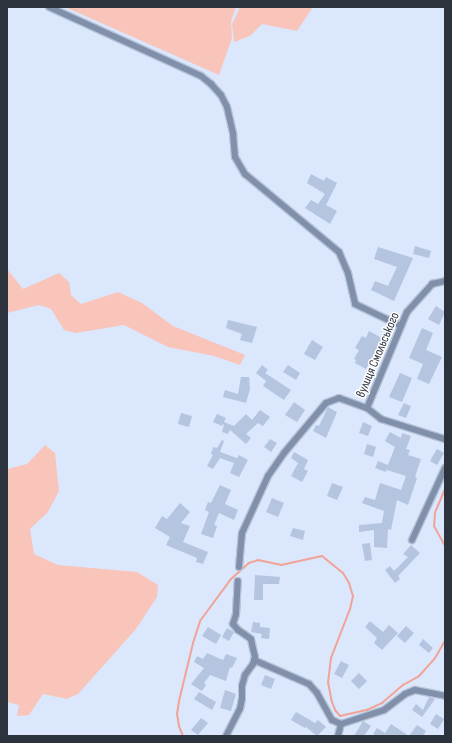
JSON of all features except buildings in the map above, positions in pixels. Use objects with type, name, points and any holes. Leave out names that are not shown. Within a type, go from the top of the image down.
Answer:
[{"type":"street","points":[[50,7],[201,76],[211,84],[221,95],[227,107],[235,157],[245,174],[339,252],[348,273],[355,304],[401,326]]},
{"type":"street","name":"вулиця Смольського","points":[[367,408],[407,312],[432,284],[445,280]]},
{"type":"street","points":[[239,567],[242,533],[268,476],[293,442],[326,403],[333,399],[339,398],[367,408],[381,419],[445,439]]},
{"type":"street","points":[[412,540],[445,468]]},
{"type":"street","points":[[226,736],[240,708],[242,686],[245,675],[255,657],[251,638],[238,630],[233,624],[236,614],[238,580]]},
{"type":"street","points":[[254,660],[309,684],[317,693],[332,720],[341,724],[384,710],[405,694],[415,690],[445,696]]},
{"type":"street","points":[[338,736],[341,724]]},
{"type":"shaded area","points":[[65,7],[236,7],[231,21],[232,38],[219,75]]},
{"type":"shaded area","points":[[240,7],[313,7],[297,31],[262,24],[250,36],[234,42],[232,24]]},
{"type":"shaded area","points":[[7,269],[23,289],[59,273],[69,282],[71,295],[81,304],[118,292],[142,303],[173,326],[245,355],[240,365],[214,356],[168,347],[124,325],[76,333],[64,330],[51,309],[39,305],[7,313]]},
{"type":"shaded area","points":[[45,445],[55,453],[59,491],[48,512],[30,529],[34,554],[58,565],[137,572],[158,585],[157,597],[136,629],[78,694],[67,699],[43,694],[29,715],[17,716],[19,705],[7,702],[7,469],[27,464]]},
{"type":"waterway","points":[[445,489],[435,513],[434,526],[445,546]]},
{"type":"waterway","points":[[183,736],[179,726],[177,714],[193,643],[200,621],[231,579],[249,563],[258,560],[281,565],[322,556],[343,573],[349,583],[353,596],[350,609],[331,658],[328,682],[332,702],[335,710],[340,716],[367,710],[382,703],[403,685],[419,676],[435,658],[445,641]]}]
